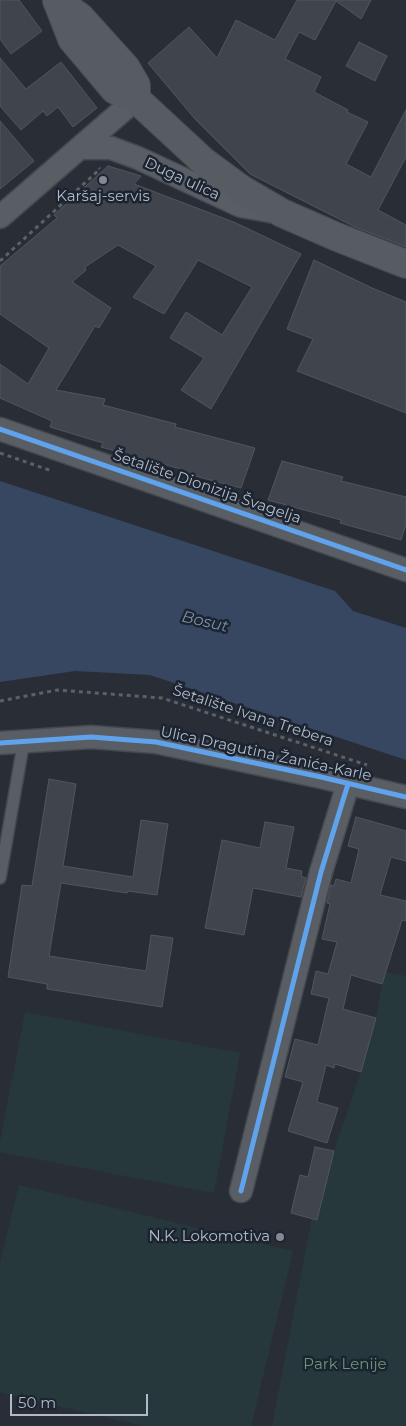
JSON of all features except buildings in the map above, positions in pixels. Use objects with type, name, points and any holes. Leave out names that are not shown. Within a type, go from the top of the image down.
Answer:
[{"type":"main road","name":"Duga ulica","points":[[57,1],[72,39],[115,90],[136,99],[203,161],[241,188],[282,212],[337,237],[406,264]]},
{"type":"street","points":[[0,217],[82,148],[136,99]]},
{"type":"street","name":"Duga ulica","points":[[82,148],[111,148],[138,158],[241,206],[282,212]]},
{"type":"street","name":"Šetalište Dionizija Švagelja","points":[[0,428],[406,570]]},
{"type":"street","name":"Ulica Dragutina Žanića-Karle","points":[[0,743],[90,737],[156,742],[406,797]]},
{"type":"street","points":[[241,1191],[322,872],[348,784]]},
{"type":"lane","points":[[0,878],[24,740]]},
{"type":"path","points":[[0,261],[100,169]]},
{"type":"green space","name":"Park Lenije","points":[[386,972],[406,976],[406,1426],[272,1426],[312,1218],[317,1219],[334,1151],[361,1072]]},
{"type":"green space","points":[[25,1012],[240,1053],[214,1193],[0,1152],[0,1142]]},
{"type":"green space","points":[[19,1185],[293,1251],[251,1426],[142,1426],[0,1392],[0,1263]]},
{"type":"water","name":"Bosut","points":[[0,481],[335,591],[353,611],[406,628],[406,760],[150,675],[75,671],[0,682]]},
{"type":"cycle path","points":[[0,429],[406,570]]},
{"type":"cycle path","points":[[0,743],[91,737],[156,742],[406,797]]},
{"type":"cycle path","points":[[241,1191],[321,872],[348,784]]},
{"type":"place","name":"Karšaj-servis","points":[[103,180]]},
{"type":"place","name":"N.K. Lokomotiva","points":[[280,1237]]}]
